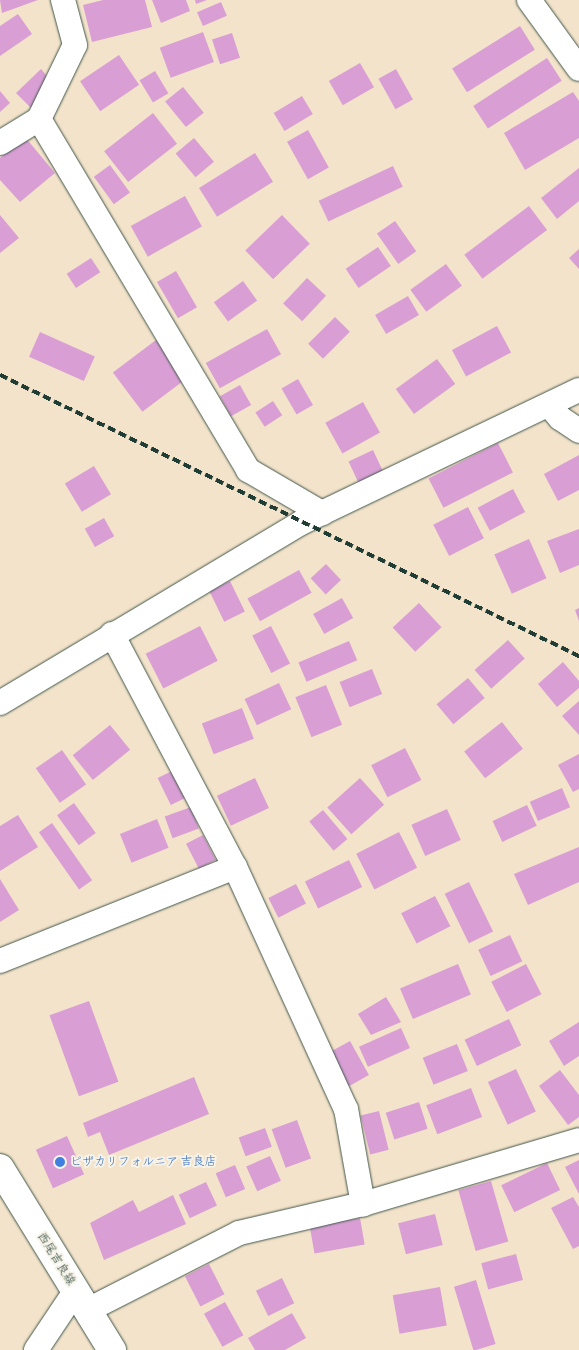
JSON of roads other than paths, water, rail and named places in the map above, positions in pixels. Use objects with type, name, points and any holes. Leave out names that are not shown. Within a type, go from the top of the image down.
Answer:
[{"type":"main road","name":"西尾吉良線","points":[[0,1168],[112,1350]]},
{"type":"street","points":[[0,143],[39,119],[75,45],[63,0]]},
{"type":"street","points":[[529,0],[579,69]]},
{"type":"street","points":[[39,119],[248,470],[322,513]]},
{"type":"street","points":[[0,703],[112,634],[322,513],[579,390]]},
{"type":"street","points":[[549,405],[560,418],[579,431]]},
{"type":"street","points":[[112,634],[235,867],[346,1109],[363,1204]]},
{"type":"street","points":[[0,961],[235,867]]},
{"type":"street","points":[[36,1350],[82,1300],[239,1233],[363,1204],[579,1140]]},
{"type":"railway","points":[[0,375],[579,656]]},
{"type":"place","name":"ピザカリフォルニア 吉良店","points":[[60,1162]]}]
